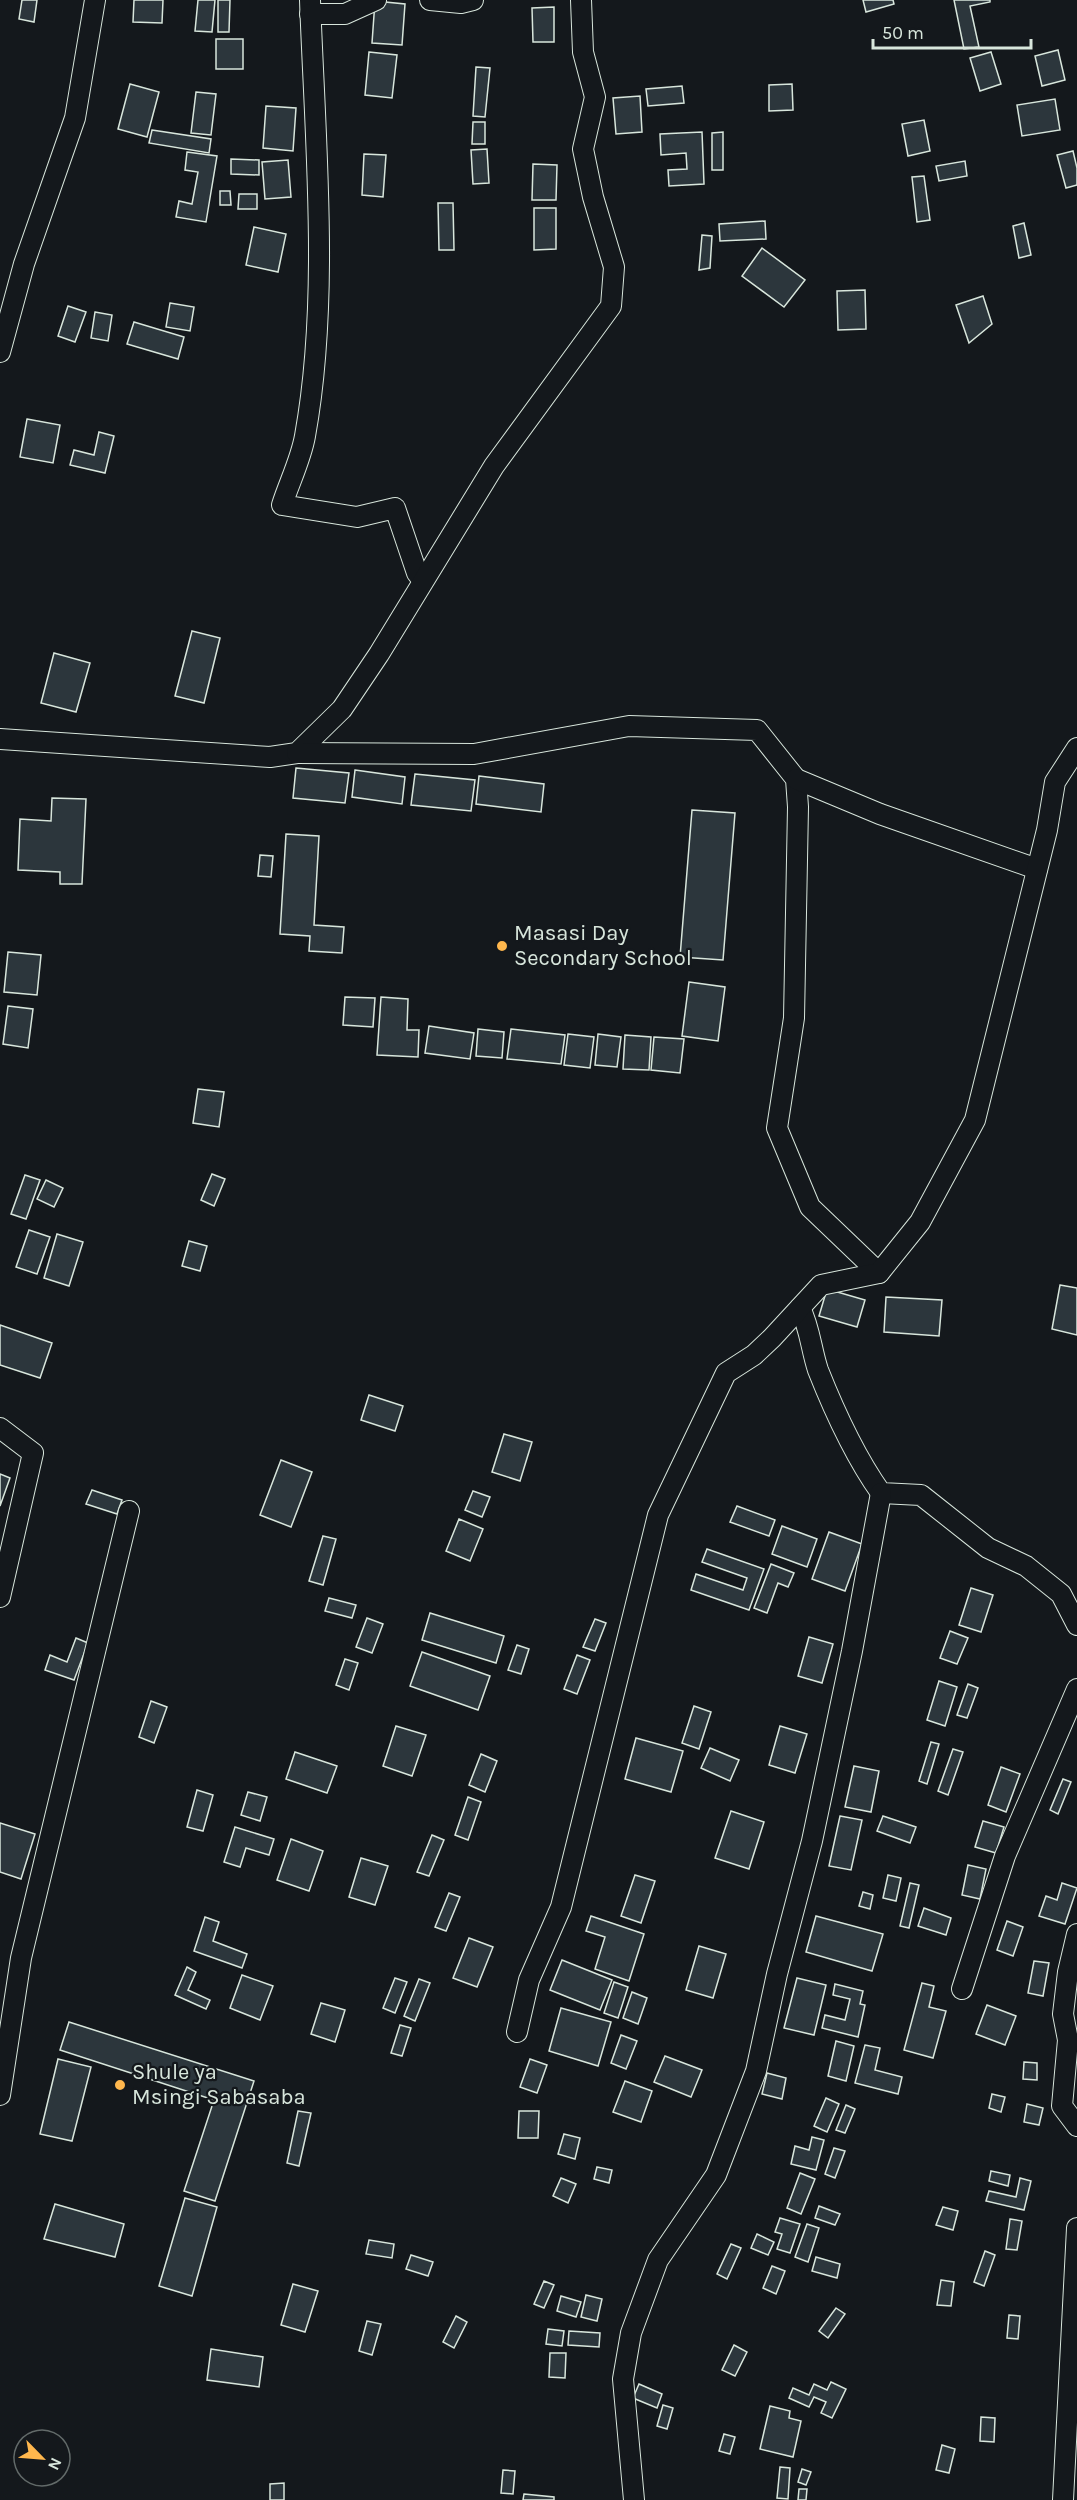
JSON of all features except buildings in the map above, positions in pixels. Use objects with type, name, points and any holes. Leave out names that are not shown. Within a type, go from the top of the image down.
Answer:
[{"type":"street","points":[[0,352],[24,264],[75,118],[95,0]]},
{"type":"street","points":[[376,0],[345,14],[310,7],[318,238],[316,343],[305,438],[282,505],[357,517],[395,508],[417,573],[423,581]]},
{"type":"street","points":[[430,0],[461,3],[473,0]]},
{"type":"street","points":[[297,753],[342,709],[494,466],[610,306],[614,267],[593,197],[583,149],[596,97],[583,52],[581,0]]},
{"type":"street","points":[[0,739],[270,757],[297,753],[474,753],[629,726],[757,730],[796,779],[880,814],[1037,869]]},
{"type":"street","points":[[517,2032],[529,1980],[561,1907],[658,1515],[726,1372],[754,1354],[821,1285],[879,1273],[920,1222],[975,1120],[1037,869],[1055,782],[1077,748]]},
{"type":"street","points":[[796,779],[794,1018],[777,1128],[810,1207],[879,1273]]},
{"type":"street","points":[[634,2500],[623,2379],[631,2333],[658,2260],[716,2175],[756,2071],[777,1974],[817,1819],[852,1651],[880,1492],[858,1462],[817,1367],[809,1327],[800,1308]]},
{"type":"street","points":[[0,1428],[33,1453],[0,1597]]},
{"type":"street","points":[[880,1492],[921,1495],[988,1548],[1026,1566],[1061,1594],[1077,1625]]},
{"type":"street","points":[[0,2096],[21,1958],[129,1511]]},
{"type":"street","points":[[962,1989],[1005,1856],[1077,1689]]},
{"type":"street","points":[[1077,1934],[1068,1972],[1063,2014],[1068,2040],[1062,2106],[1077,2126]]},
{"type":"street","points":[[1063,2500],[1077,2228]]},
{"type":"place","name":"Masasi Day Secondary School","points":[[502,946]]},
{"type":"place","name":"Shule ya Msingi Sabasaba","points":[[120,2085]]}]
